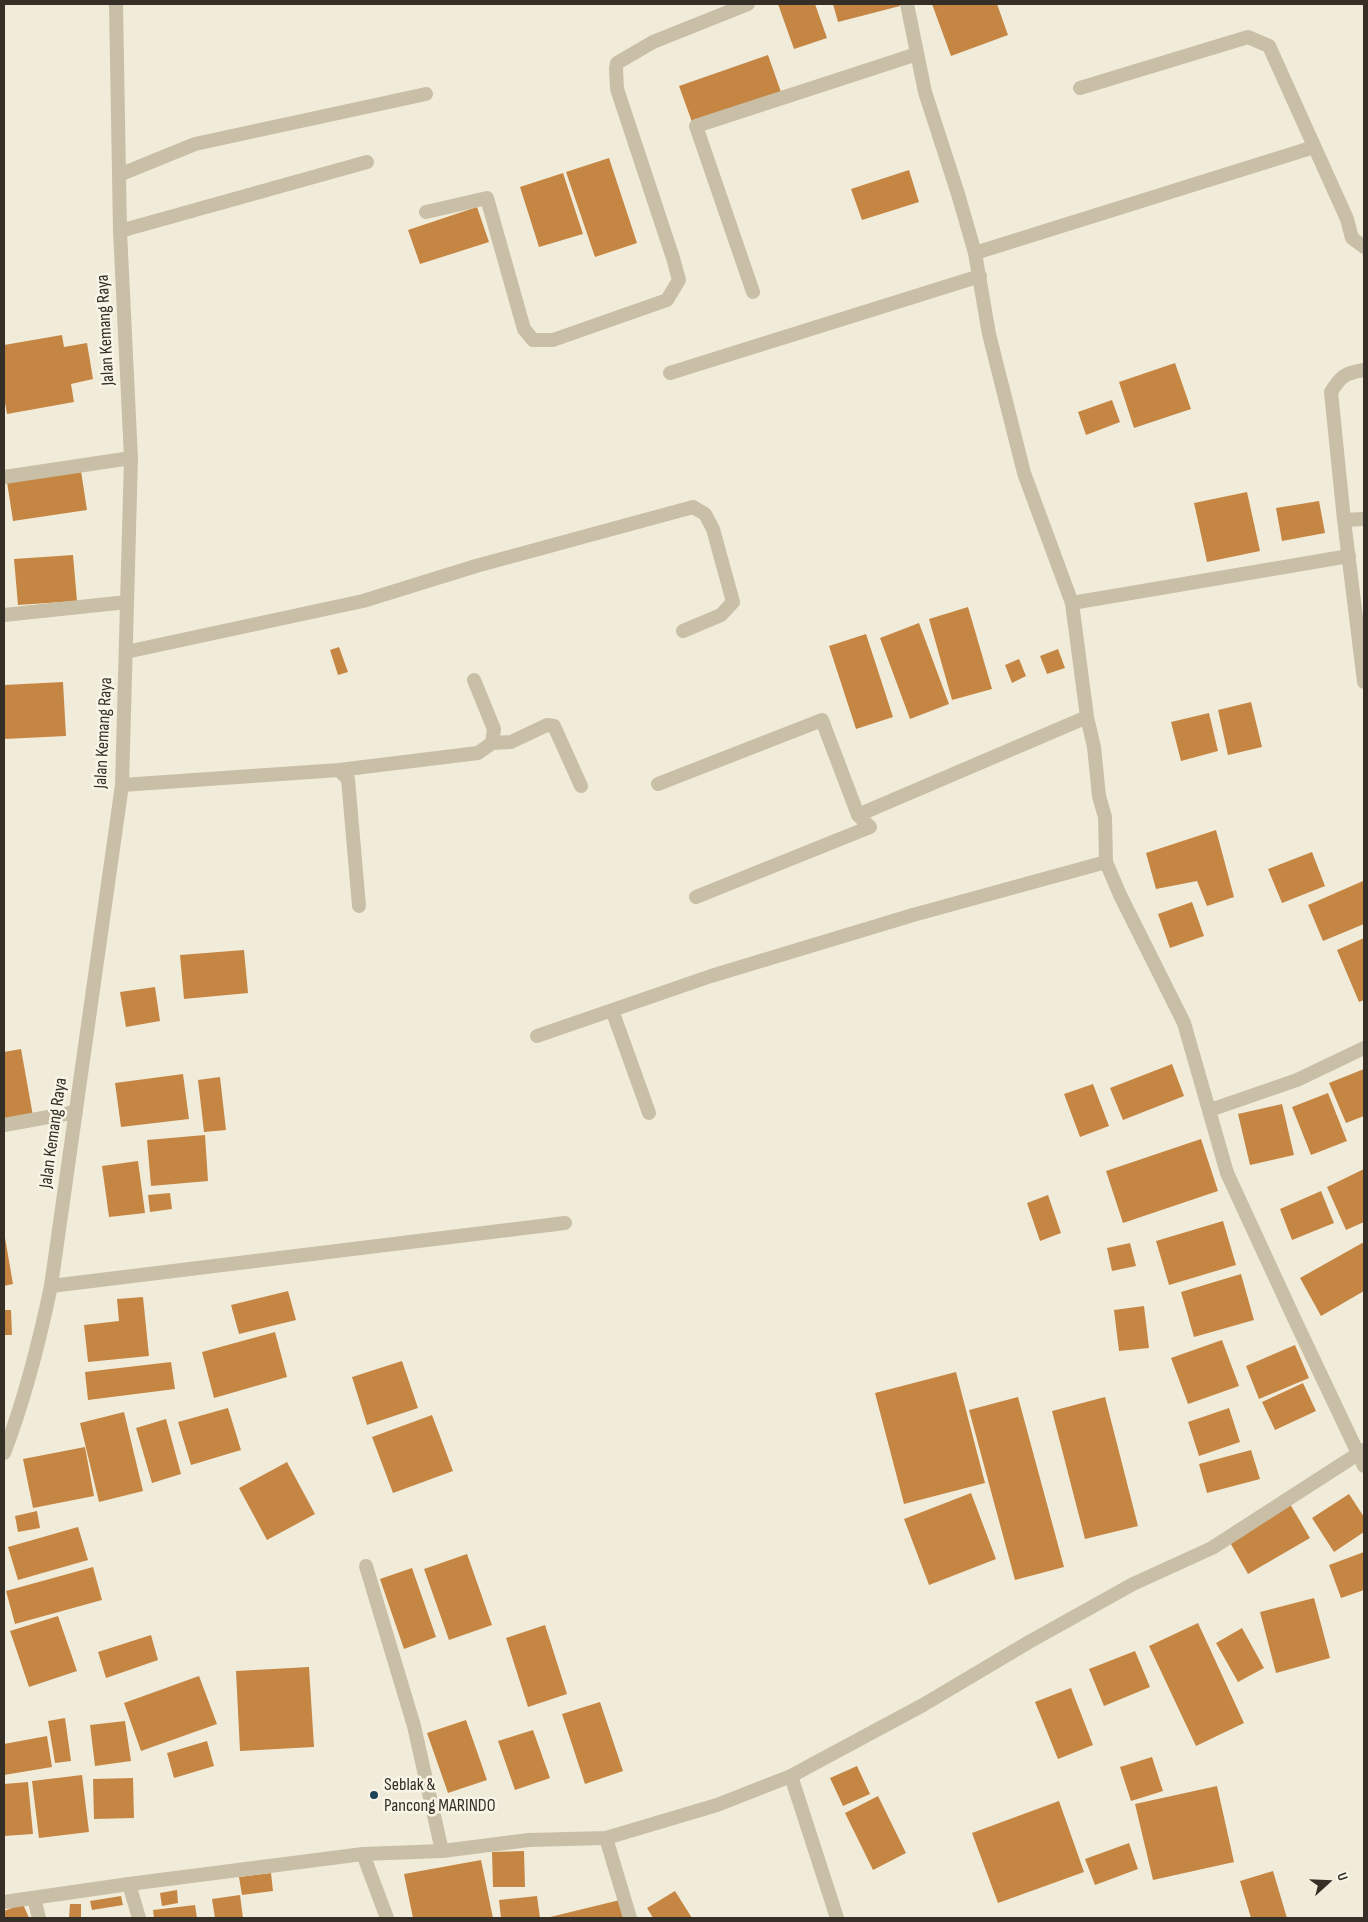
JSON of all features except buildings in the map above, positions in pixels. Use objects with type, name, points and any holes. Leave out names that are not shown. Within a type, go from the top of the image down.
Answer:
[{"type":"street","name":"Jalan Kemang Raya","points":[[4,1453],[20,1413],[40,1340],[51,1286],[122,785],[131,458],[120,231],[116,4]]},
{"type":"street","points":[[426,212],[487,198],[524,329],[533,340],[553,340],[667,300],[679,280],[617,89],[616,68],[618,63],[653,42],[748,4]]},
{"type":"street","points":[[4,1902],[363,1854],[442,1852],[529,1840],[606,1838],[717,1805],[791,1776],[923,1705],[1134,1584],[1212,1548],[1362,1457],[1228,1173],[1184,1023],[1120,895],[1106,862],[1105,817],[1099,796],[1094,747],[1087,717],[1072,603],[1024,473],[988,334],[975,253],[925,92],[907,4]]},
{"type":"street","points":[[1080,88],[1248,37],[1269,46],[1346,218],[1352,238],[1364,247]]},
{"type":"street","points":[[753,292],[696,126],[917,54]]},
{"type":"street","points":[[119,175],[195,144],[426,94]]},
{"type":"street","points":[[975,253],[1314,147]]},
{"type":"street","points":[[120,231],[367,162]]},
{"type":"street","points":[[670,373],[980,276]]},
{"type":"street","points":[[1364,370],[1351,372],[1340,378],[1331,392],[1344,520],[1364,682]]},
{"type":"street","points":[[4,477],[131,458]]},
{"type":"street","points":[[126,652],[363,601],[476,566],[694,507],[705,514],[713,529],[733,602],[721,615],[683,631]]},
{"type":"street","points":[[1344,520],[1364,518]]},
{"type":"street","points":[[1072,603],[1349,556]]},
{"type":"street","points":[[4,615],[127,602]]},
{"type":"street","points":[[474,680],[494,729],[492,743]]},
{"type":"street","points":[[858,815],[1087,717]]},
{"type":"street","points":[[658,784],[822,720],[858,815],[870,827],[696,897]]},
{"type":"street","points":[[122,785],[339,770],[478,753],[492,743],[511,742],[547,725],[554,726],[581,786]]},
{"type":"street","points":[[339,770],[348,779],[359,906]]},
{"type":"street","points":[[537,1036],[710,976],[913,915],[1106,862]]},
{"type":"street","points":[[612,1010],[649,1113]]},
{"type":"street","points":[[1210,1110],[1297,1080],[1364,1048]]},
{"type":"street","points":[[4,1125],[76,1112]]},
{"type":"street","points":[[51,1286],[565,1223]]},
{"type":"street","points":[[366,1566],[414,1726],[442,1852]]},
{"type":"street","points":[[791,1776],[837,1918]]},
{"type":"street","points":[[606,1838],[630,1918]]},
{"type":"street","points":[[363,1854],[387,1918]]},
{"type":"street","points":[[129,1884],[139,1918]]},
{"type":"street","points":[[34,1898],[40,1918]]},
{"type":"place","name":"Seblak & Pancong MARINDO","points":[[374,1795]]}]
